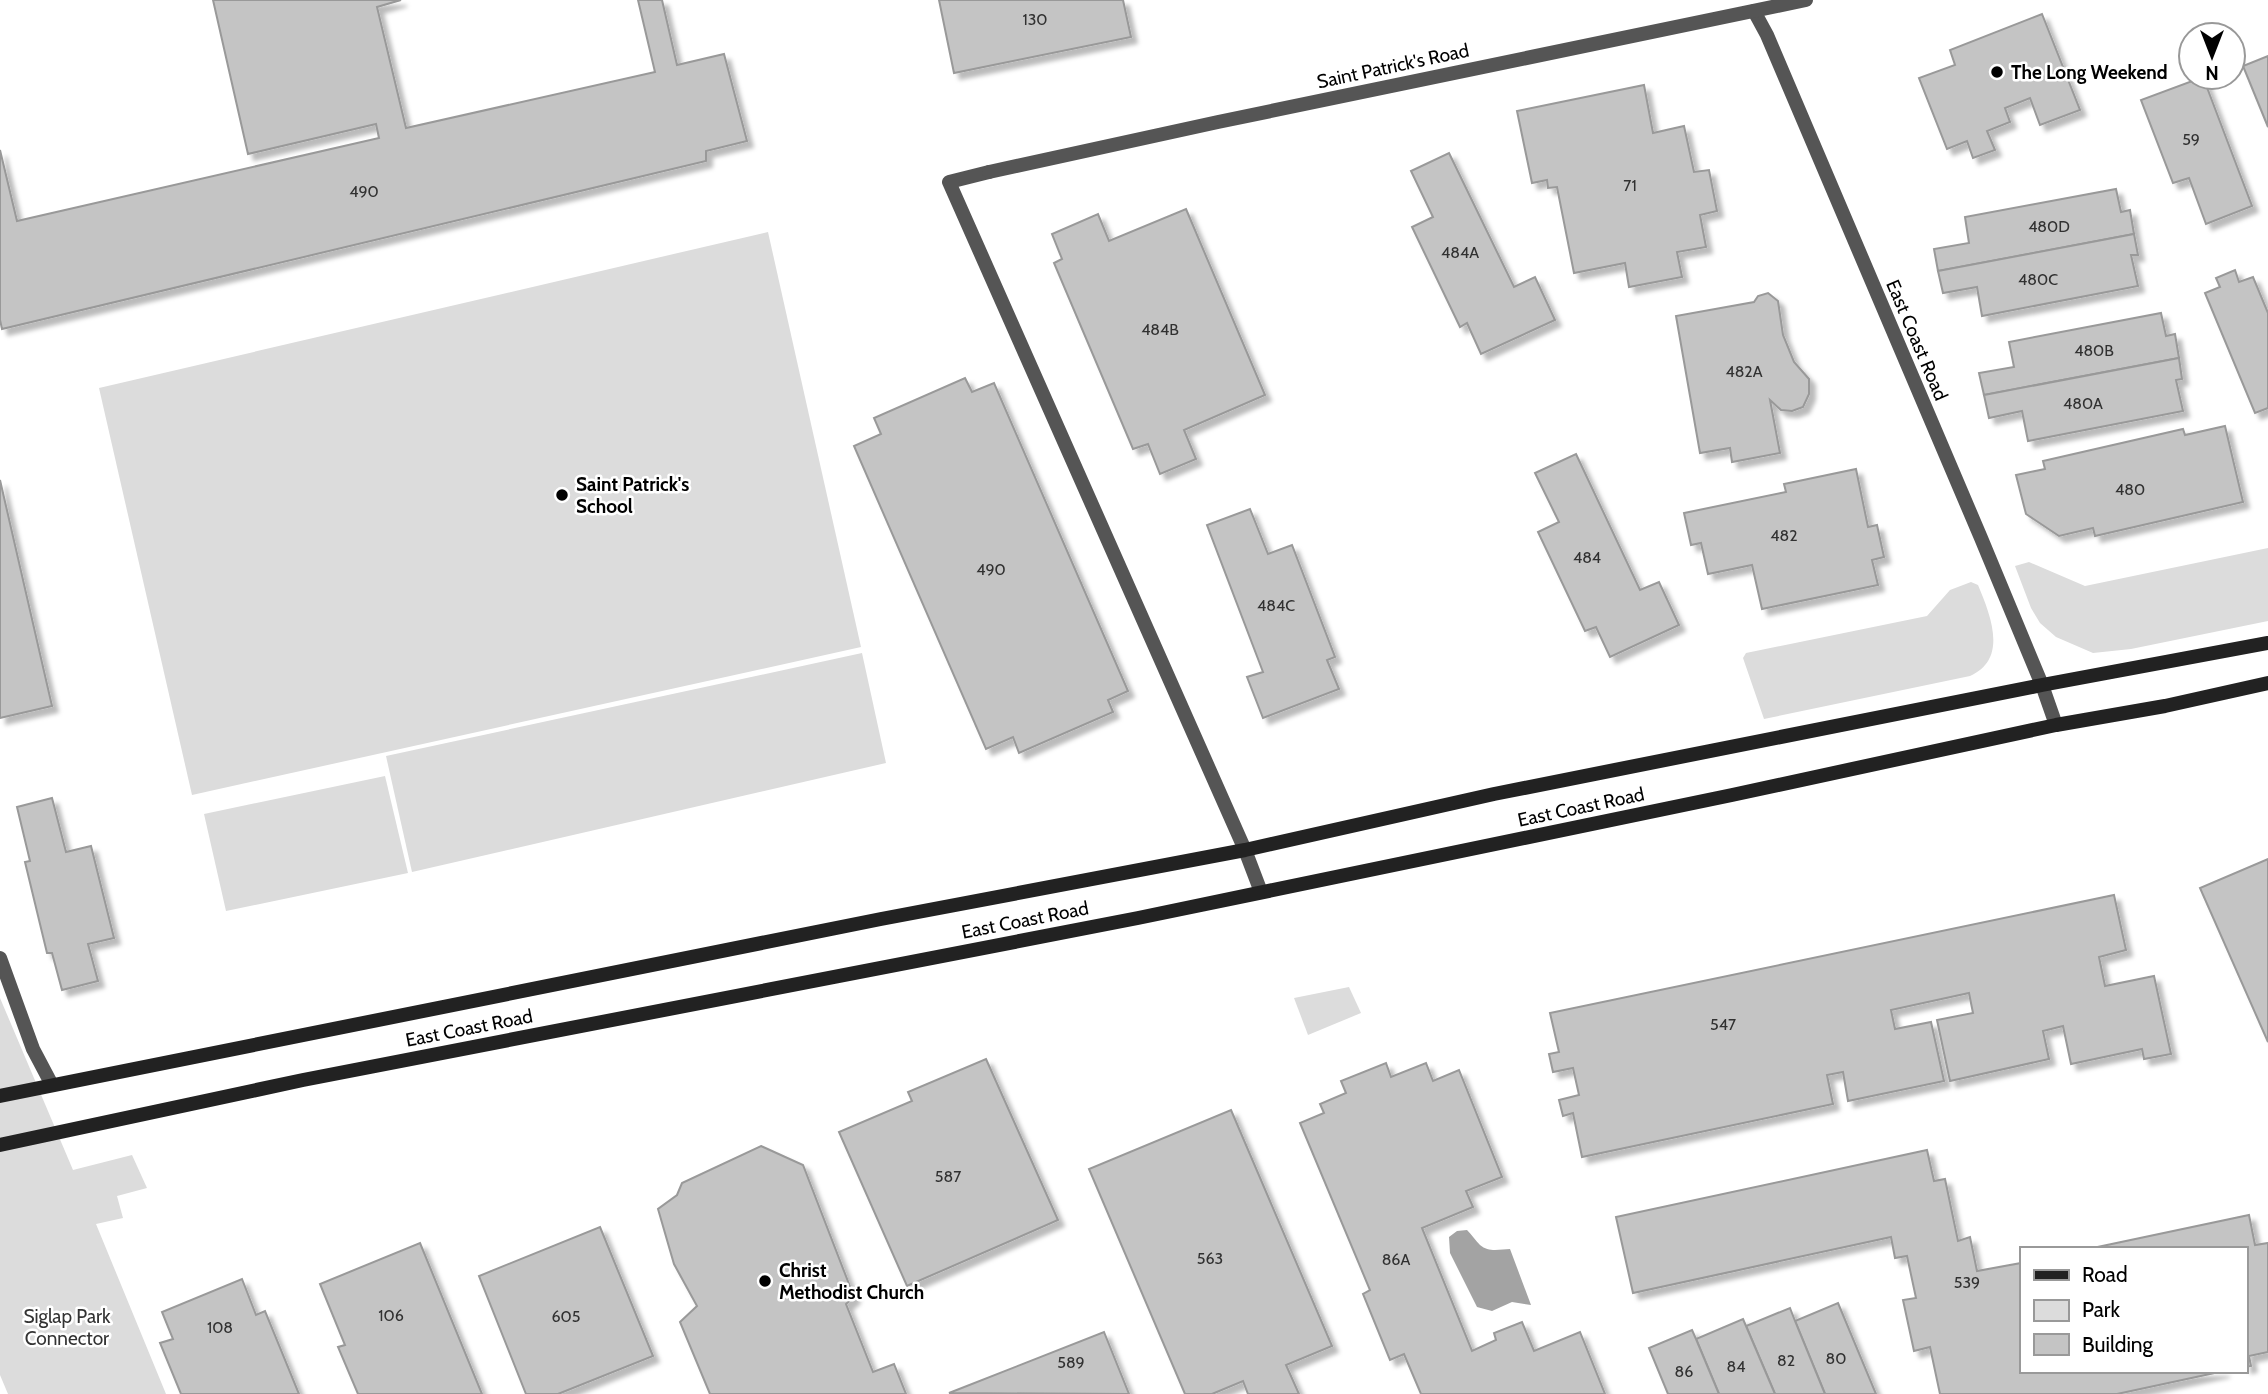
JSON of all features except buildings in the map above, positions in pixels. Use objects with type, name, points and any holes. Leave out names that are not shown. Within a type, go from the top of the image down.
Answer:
[{"type":"main road","name":"East Coast Road","points":[[0,1096],[881,919],[1245,850],[1494,794],[2268,643]]},
{"type":"main road","name":"East Coast Road","points":[[0,1145],[303,1080],[722,1000],[1261,892],[2268,683]]},
{"type":"street","name":"Saint Patrick's Road","points":[[1245,850],[949,182],[1219,122],[1806,0]]},
{"type":"street","name":"East Coast Road","points":[[1754,11],[1767,35],[1982,538],[2056,725]]},
{"type":"street","points":[[1245,850],[1261,892]]},
{"type":"street","points":[[0,958],[33,1049],[52,1085]]},
{"type":"green space","points":[[768,232],[861,647],[192,795],[99,388]]},
{"type":"green space","points":[[2268,548],[2268,621],[2131,649],[2093,653],[2056,637],[2040,623],[2031,608],[2015,566],[2029,562],[2085,586]]},
{"type":"green space","points":[[1971,582],[1978,585],[1987,609],[1993,647],[1982,668],[1970,676],[1764,719],[1743,658],[1746,653],[1927,616],[1950,590]]},
{"type":"green space","points":[[862,653],[886,763],[412,872],[386,756]]},
{"type":"green space","points":[[385,776],[408,873],[226,911],[204,814]]},
{"type":"green space","points":[[1349,987],[1361,1013],[1308,1035],[1294,998]]},
{"type":"green space","name":"Siglap Park Connector","points":[[0,998],[73,1170],[132,1155],[147,1188],[117,1196],[123,1218],[96,1224],[166,1394],[8,1394],[0,1375]]},
{"type":"shaded area","points":[[1467,1230],[1484,1247],[1491,1250],[1510,1249],[1531,1305],[1512,1302],[1492,1311],[1477,1307],[1450,1253],[1449,1237],[1457,1231]]},
{"type":"place","name":"The Long Weekend","points":[[1997,72]]},
{"type":"place","name":"Saint Patrick's School","points":[[562,495]]},
{"type":"place","name":"Christ Methodist Church","points":[[765,1281]]}]
